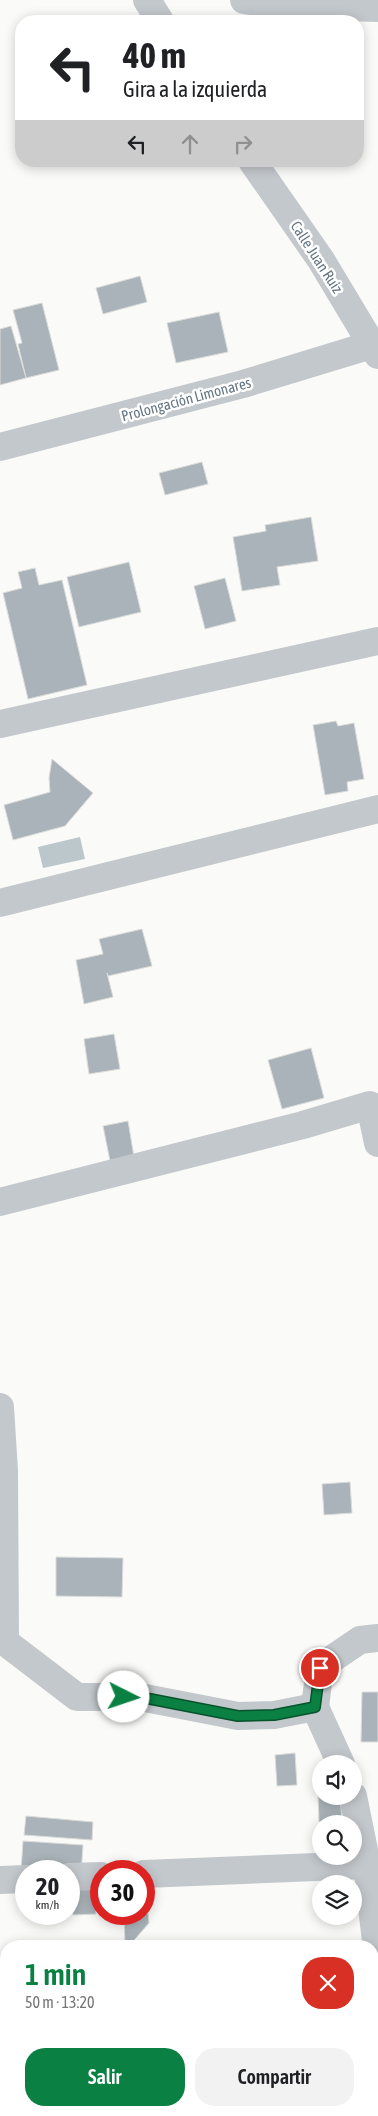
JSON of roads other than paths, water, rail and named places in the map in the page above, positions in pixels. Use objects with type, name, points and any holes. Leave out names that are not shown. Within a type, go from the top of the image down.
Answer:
[{"type":"street","points":[[147,0],[156,15]]},
{"type":"street","points":[[244,0],[275,5],[378,8]]},
{"type":"street","name":"Calle Juan Ruiz","points":[[256,167],[321,260],[375,350]]},
{"type":"street","name":"Prolongación Limonares","points":[[0,447],[375,350]]},
{"type":"street","points":[[0,724],[378,641]]},
{"type":"street","points":[[0,903],[378,809]]},
{"type":"street","points":[[0,1202],[303,1125],[370,1105],[378,1143]]},
{"type":"street","points":[[0,1407],[4,1471],[2,1652],[77,1697],[140,1697],[238,1716],[274,1715],[315,1707]]},
{"type":"street","points":[[338,1755],[315,1707],[320,1668],[360,1640],[378,1638]]},
{"type":"street","points":[[354,1805],[367,1866],[376,1940]]},
{"type":"street","points":[[155,1874],[367,1866]]},
{"type":"street","points":[[0,1880],[15,1879]]}]
